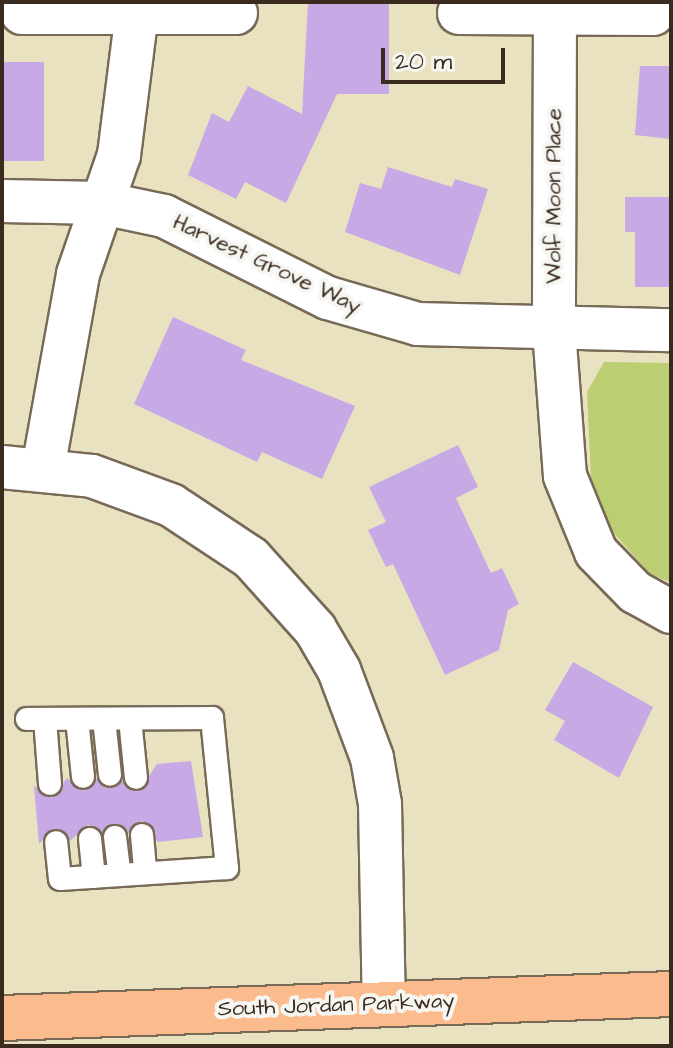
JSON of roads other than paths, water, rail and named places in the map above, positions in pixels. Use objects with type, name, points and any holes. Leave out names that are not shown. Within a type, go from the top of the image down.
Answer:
[{"type":"main road","name":"South Jordan Parkway","points":[[2,1018],[671,994]]},
{"type":"street","points":[[22,13],[236,13]]},
{"type":"street","points":[[137,13],[119,155],[78,274],[22,468],[125,487],[212,529],[251,558],[315,629],[352,698],[372,758],[381,820],[384,1004]]},
{"type":"street","points":[[459,13],[653,14]]},
{"type":"street","name":"Wolf Moon Place","points":[[555,14],[554,330],[565,476],[582,528],[613,573],[671,612]]},
{"type":"street","name":"Harvest Grove Way","points":[[2,201],[102,203],[193,227],[373,314],[464,330],[671,330]]},
{"type":"lane","points":[[50,784],[36,719],[212,718],[227,868],[60,879],[56,842]]},
{"type":"lane","points":[[77,719],[83,777]]},
{"type":"lane","points":[[104,719],[110,775]]},
{"type":"lane","points":[[130,719],[136,778]]},
{"type":"lane","points":[[142,835],[145,873]]},
{"type":"lane","points":[[115,837],[120,875]]},
{"type":"lane","points":[[90,839],[94,877]]}]
